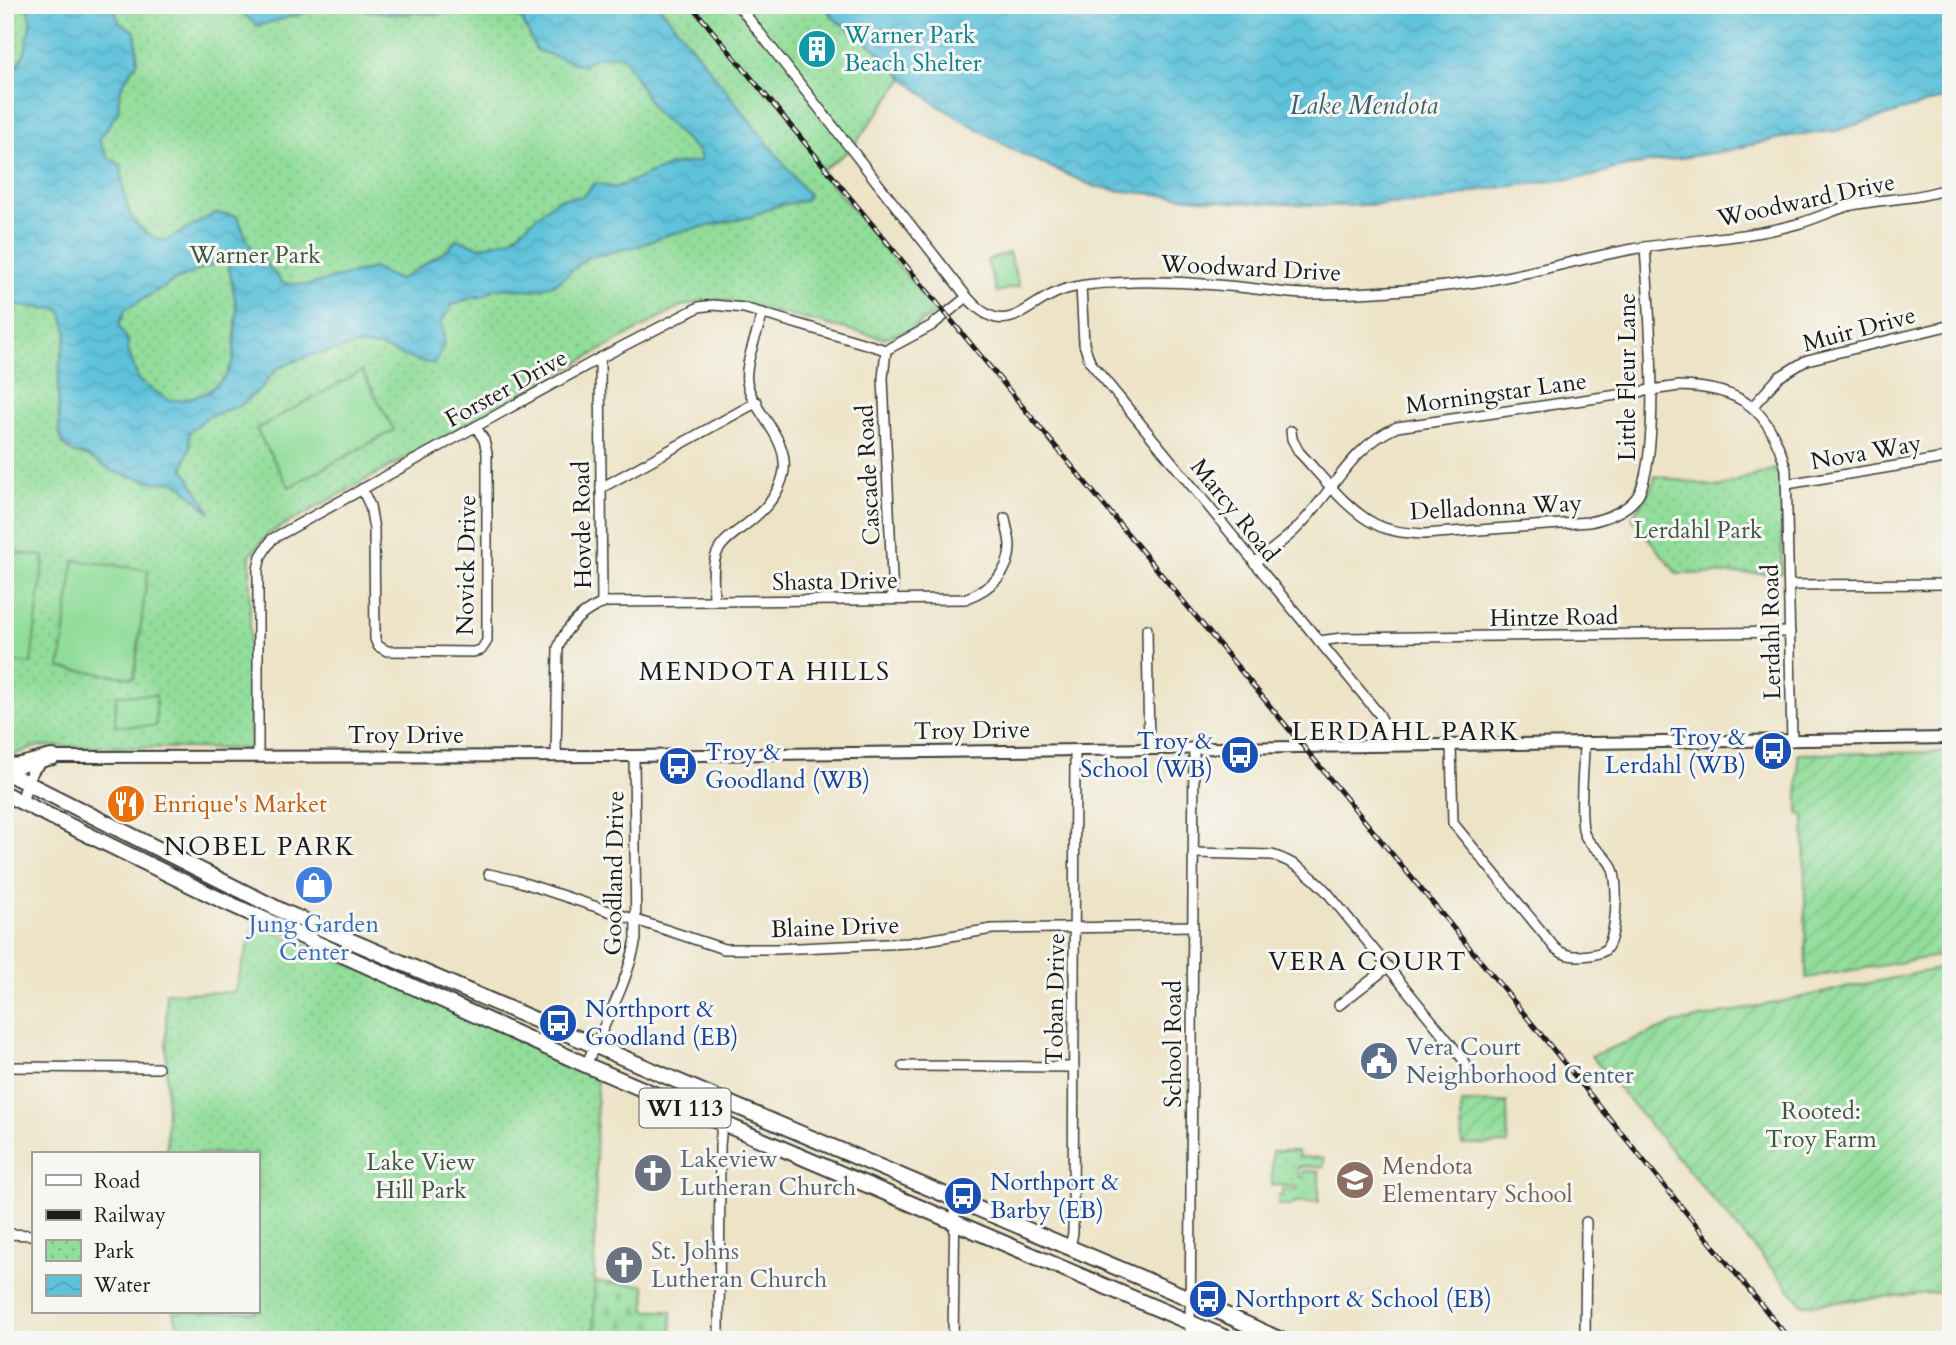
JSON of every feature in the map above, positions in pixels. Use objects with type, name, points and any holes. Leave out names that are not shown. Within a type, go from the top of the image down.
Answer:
[{"type":"main road","points":[[5,765],[19,766],[36,759],[54,757]]},
{"type":"main road","name":"WI 113","points":[[5,772],[284,912],[1070,1247],[1281,1340]]},
{"type":"main road","name":"WI 113","points":[[5,794],[219,899],[586,1065],[1231,1340]]},
{"type":"main road","points":[[130,855],[167,864],[212,886],[223,882]]},
{"type":"street","name":"Woodward Drive","points":[[738,5],[967,297],[986,314],[1008,319],[1028,311],[1062,290],[1081,286],[1134,282],[1228,286],[1304,294],[1451,285],[1645,247],[1755,234],[1797,224],[1853,205],[1907,198],[1951,187]]},
{"type":"street","name":"Little Fleur Lane","points":[[1631,503],[1644,481],[1650,460],[1645,247]]},
{"type":"street","name":"Marcy Road","points":[[1081,286],[1084,344],[1090,362],[1379,714],[1390,735],[1391,746]]},
{"type":"street","points":[[886,350],[931,326],[967,297]]},
{"type":"street","name":"Forster Drive","points":[[258,756],[258,569],[261,556],[272,539],[600,358],[699,307],[728,306],[763,313],[886,350]]},
{"type":"street","points":[[714,601],[715,559],[718,551],[726,540],[772,500],[783,471],[777,437],[747,378],[763,313]]},
{"type":"street","name":"Muir Drive","points":[[1752,407],[1779,377],[1807,360],[1951,325]]},
{"type":"street","name":"Cascade Road","points":[[886,350],[883,379],[893,599]]},
{"type":"street","name":"Hovde Road","points":[[556,755],[558,648],[565,632],[578,618],[602,604],[600,358]]},
{"type":"street","name":"Morningstar Lane","points":[[1254,562],[1298,528],[1360,451],[1397,427],[1679,386],[1704,386],[1721,390],[1742,399],[1752,407]]},
{"type":"street","points":[[601,488],[757,402]]},
{"type":"street","name":"Lerdahl Road","points":[[1752,407],[1768,423],[1780,444],[1786,469],[1792,741]]},
{"type":"street","name":"Novick Drive","points":[[362,489],[372,514],[375,639],[383,650],[473,652],[481,649],[486,645],[487,453],[484,440],[476,427]]},
{"type":"street","name":"Delladonna Way","points":[[1291,431],[1295,446],[1362,516],[1375,524],[1409,534],[1589,522],[1614,514],[1631,503]]},
{"type":"street","name":"Nova Way","points":[[1787,484],[1951,457]]},
{"type":"street","name":"Shasta Drive","points":[[602,604],[965,599],[982,593],[992,586],[1001,574],[1010,547],[1004,518]]},
{"type":"street","points":[[1789,585],[1951,584]]},
{"type":"street","points":[[1147,629],[1149,749]]},
{"type":"street","name":"Hintze Road","points":[[1319,641],[1342,638],[1790,632]]},
{"type":"street","name":"Troy Drive","points":[[54,757],[634,756],[1951,738]]},
{"type":"street","points":[[1451,745],[1453,823],[1555,948],[1561,953],[1581,956],[1599,954],[1610,943],[1614,932],[1615,883],[1612,867],[1592,846],[1583,828],[1584,743]]},
{"type":"street","name":"School Road","points":[[1190,1340],[1194,748]]},
{"type":"street","name":"Toban Drive","points":[[1070,1247],[1073,1233],[1075,750]]},
{"type":"street","name":"Goodland Drive","points":[[586,1065],[623,989],[636,939],[634,756]]},
{"type":"street","points":[[22,802],[27,784],[38,763],[54,757]]},
{"type":"street","points":[[1194,853],[1272,855],[1299,867],[1327,892],[1462,1058],[1467,1069]]},
{"type":"street","name":"Blaine Drive","points":[[489,874],[713,947],[744,949],[887,945],[941,939],[992,929],[1193,926]]},
{"type":"street","points":[[1339,1005],[1388,967]]},
{"type":"street","points":[[903,1066],[1074,1067]]},
{"type":"street","points":[[5,1067],[158,1068]]},
{"type":"street","points":[[719,1340],[721,1123],[724,1101]]},
{"type":"street","points":[[953,1340],[955,1198]]},
{"type":"street","points":[[1585,1340],[1586,1222]]},
{"type":"street","points":[[5,1234],[32,1235]]},
{"type":"green space","name":"Warner Park","points":[[5,5],[823,5],[835,19],[877,50],[904,78],[851,149],[821,171],[937,312],[908,331],[883,338],[725,300],[701,301],[679,307],[268,534],[250,555],[250,749],[39,746],[6,757]]},
{"type":"green space","points":[[1009,253],[1019,286],[997,292],[987,260]]},
{"type":"green space","points":[[362,371],[394,430],[289,487],[256,429]]},
{"type":"green space","name":"Lerdahl Park","points":[[1778,468],[1782,573],[1677,574],[1632,518],[1652,487],[1655,476],[1718,487]]},
{"type":"green space","points":[[5,552],[44,556],[31,664],[5,661]]},
{"type":"green space","points":[[74,560],[148,570],[134,678],[60,668]]},
{"type":"green space","points":[[116,695],[156,695],[156,726],[115,726]]},
{"type":"green space","points":[[1951,752],[1951,954],[1806,978],[1804,815],[1798,814],[1798,754]]},
{"type":"green space","name":"Lake View Hill Park","points":[[255,923],[597,1073],[594,1340],[184,1340],[174,1314],[259,1314],[259,1152],[167,1152],[166,993],[234,992]]},
{"type":"green space","name":"Rooted: Troy Farm","points":[[1951,966],[1951,1291],[1803,1305],[1591,1056],[1673,1024]]},
{"type":"green space","points":[[1507,1102],[1508,1144],[1462,1145],[1461,1103]]},
{"type":"green space","points":[[1272,1151],[1298,1151],[1299,1157],[1324,1158],[1324,1166],[1298,1167],[1299,1177],[1303,1177],[1303,1171],[1319,1171],[1319,1202],[1278,1205],[1278,1196],[1282,1196],[1282,1189],[1297,1189],[1298,1186],[1272,1185]]},
{"type":"green space","points":[[594,1282],[645,1285],[646,1311],[672,1311],[671,1340],[594,1340]]},
{"type":"water","points":[[27,5],[113,5],[119,22],[135,31],[138,61],[121,89],[119,110],[99,140],[108,157],[121,165],[126,202],[135,221],[152,236],[165,241],[215,213],[237,216],[249,244],[283,283],[308,285],[373,268],[399,280],[448,249],[457,239],[480,247],[511,239],[557,199],[584,196],[595,183],[615,188],[671,165],[701,161],[699,152],[654,110],[623,56],[602,57],[583,66],[536,50],[522,19],[503,13],[483,17],[470,7],[436,15],[417,12],[402,14],[367,11],[349,5],[659,5],[809,196],[804,201],[779,205],[750,217],[670,234],[641,245],[587,258],[555,284],[535,290],[496,288],[484,296],[453,305],[441,321],[443,343],[434,364],[380,347],[359,345],[308,356],[276,369],[261,388],[241,405],[206,418],[189,433],[190,448],[183,468],[211,513],[179,484],[170,481],[157,483],[114,472],[87,456],[73,453],[62,443],[58,390],[60,362],[67,332],[61,310],[25,307],[5,300],[5,90],[25,52],[31,20]],"holes":[[[223,260],[228,262],[237,310],[233,361],[225,377],[208,392],[183,400],[169,400],[139,381],[128,350],[128,341],[119,326],[125,310],[176,280]]]},
{"type":"water","points":[[234,5],[334,5],[257,26]]},
{"type":"water","name":"Lake Mendota","points":[[823,5],[1951,5],[1951,96],[1835,131],[1790,136],[1725,151],[1617,168],[1593,176],[1481,190],[1435,202],[1340,206],[1230,202],[1093,186],[1015,151],[937,105],[904,78],[877,50],[835,19]]},
{"type":"railway","points":[[691,5],[1790,1340]]},
{"type":"place","name":"Warner Park Beach Shelter","points":[[817,49]]},
{"type":"place","name":"Troy & Lerdahl (WB)","points":[[1773,751]]},
{"type":"place","name":"Troy & School (WB)","points":[[1240,755]]},
{"type":"place","name":"Troy & Goodland (WB)","points":[[678,766]]},
{"type":"place","name":"Enrique's Market","points":[[126,804]]},
{"type":"place","name":"Jung Garden Center","points":[[314,885]]},
{"type":"place","name":"Northport & Goodland (EB)","points":[[558,1023]]},
{"type":"place","name":"Vera Court Neighborhood Center","points":[[1379,1061]]},
{"type":"place","name":"Lakeview Lutheran Church","points":[[653,1173]]},
{"type":"place","name":"Mendota Elementary School","points":[[1355,1180]]},
{"type":"place","name":"Northport & Barby (EB)","points":[[963,1196]]},
{"type":"place","name":"St. Johns Lutheran Church","points":[[624,1265]]},
{"type":"place","name":"Northport & School (EB)","points":[[1208,1299]]},
{"type":"district","name":"MENDOTA HILLS","points":[[765,671]]},
{"type":"district","name":"LERDAHL PARK","points":[[1406,731]]},
{"type":"district","name":"NOBEL PARK","points":[[260,846]]},
{"type":"district","name":"VERA COURT","points":[[1368,961]]}]
